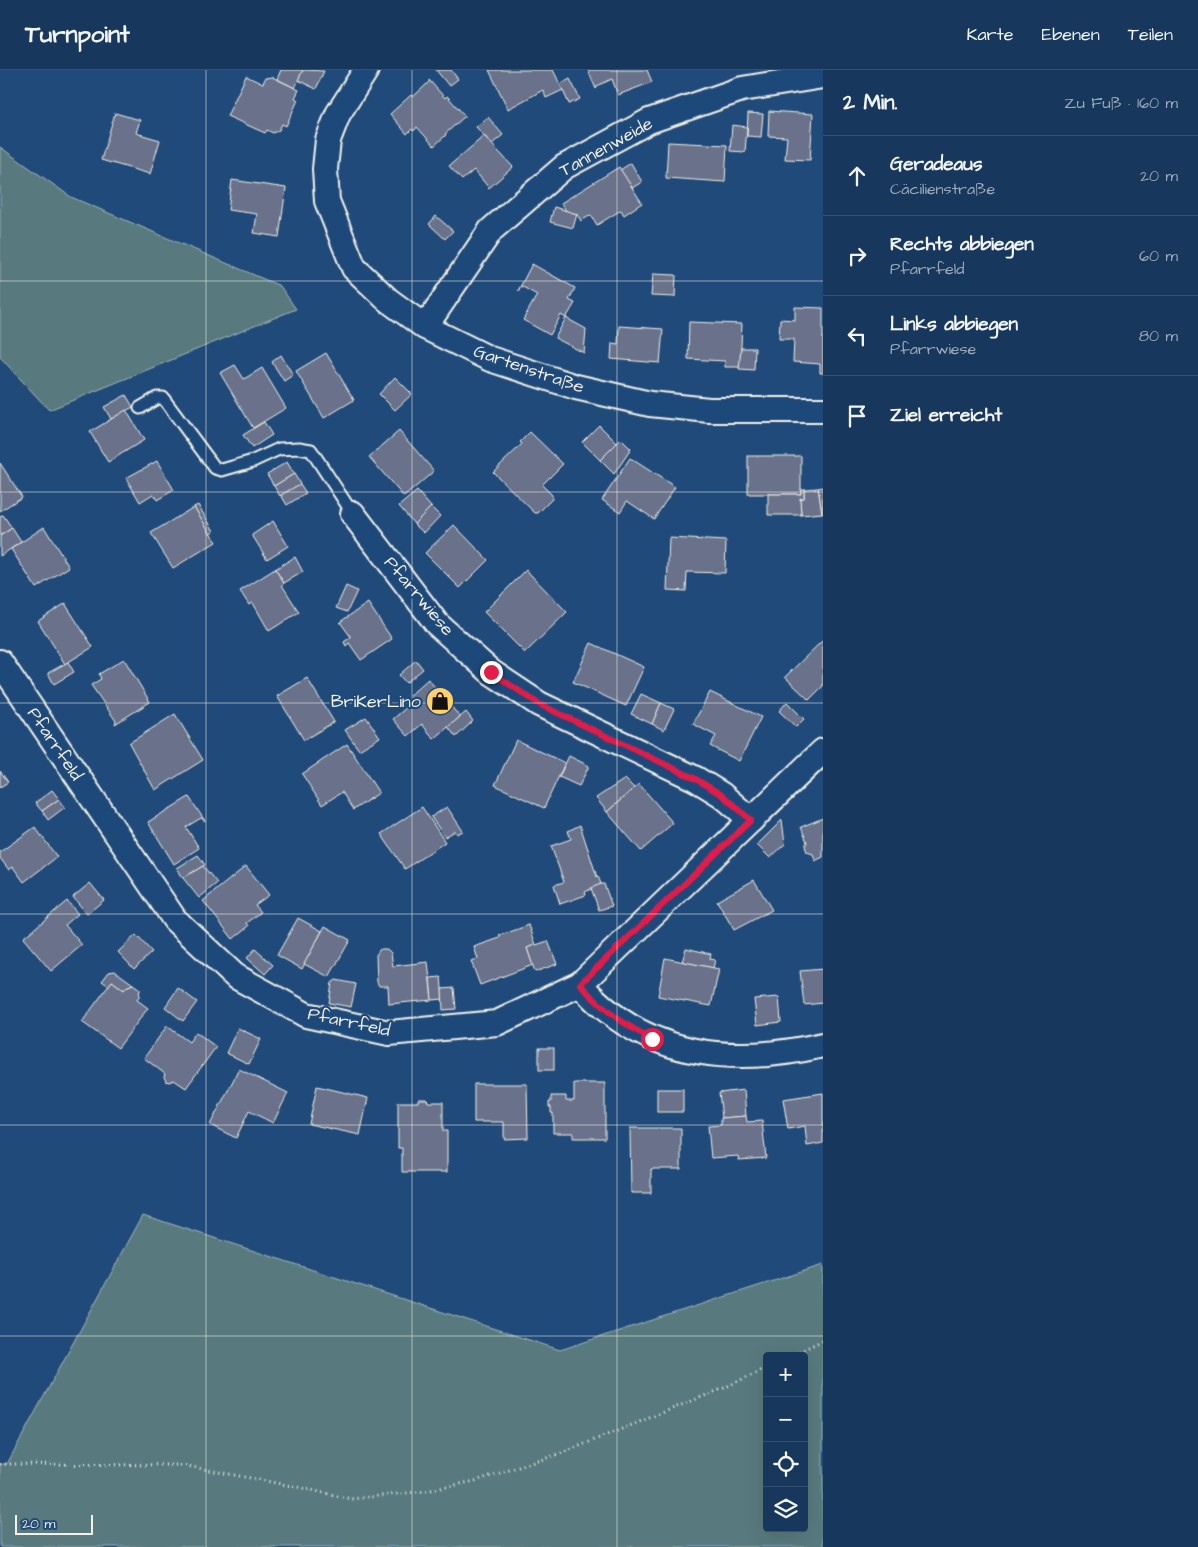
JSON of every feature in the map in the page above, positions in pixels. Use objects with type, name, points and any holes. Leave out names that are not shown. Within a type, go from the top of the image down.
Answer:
[{"type":"street","name":"Gartenstraße","points":[[366,70],[338,114],[328,140],[325,169],[327,201],[354,268],[388,300],[425,327],[490,359],[576,387],[650,404],[709,410],[823,410]]},
{"type":"street","name":"Tannenweide","points":[[425,327],[491,230],[564,167],[649,120],[742,89],[823,76]]},
{"type":"street","name":"Pfarrwiese","points":[[353,514],[437,624],[491,672],[539,704],[696,779],[722,795],[751,820]]},
{"type":"street","name":"Pfarrfeld","points":[[0,662],[175,920],[234,976],[306,1015],[389,1033],[497,1023],[580,984],[823,750]]},
{"type":"street","points":[[580,984],[594,1000],[625,1025],[652,1039],[684,1050],[719,1054],[763,1055],[823,1045]]},
{"type":"lane","points":[[140,408],[157,398],[163,398],[215,468],[222,470],[253,461],[279,449],[299,448],[311,450],[353,514]]},
{"type":"path","points":[[798,1352],[823,1340]]},
{"type":"path","points":[[0,1464],[182,1464],[351,1499],[426,1490],[475,1481],[562,1453],[724,1388],[763,1369]]},
{"type":"green space","points":[[0,147],[71,197],[280,286],[296,309],[49,410],[0,357]]},
{"type":"green space","points":[[143,1215],[560,1350],[823,1265],[823,1547],[0,1547],[0,1464],[7,1464]]},
{"type":"building","points":[[281,70],[303,70],[295,88],[277,79]]},
{"type":"building","points":[[303,70],[324,71],[316,89],[298,80]]},
{"type":"building","points":[[436,70],[451,70],[458,79],[449,86]]},
{"type":"building","points":[[489,70],[553,70],[563,90],[546,98],[543,90],[508,109]]},
{"type":"building","points":[[588,70],[647,70],[652,82],[618,95],[612,79],[597,86],[596,89]]},
{"type":"building","points":[[246,76],[263,84],[265,78],[272,77],[299,90],[295,98],[298,100],[286,126],[282,124],[279,130],[273,133],[267,130],[265,133],[227,116]]},
{"type":"building","points":[[570,79],[580,99],[569,104],[560,84]]},
{"type":"building","points":[[429,80],[466,117],[445,134],[434,146],[417,127],[414,131],[412,129],[407,134],[390,114],[411,95],[413,97]]},
{"type":"building","points":[[769,111],[813,114],[810,160],[785,159],[787,137],[768,136]]},
{"type":"building","points":[[115,113],[140,120],[136,133],[160,140],[150,174],[101,160]]},
{"type":"building","points":[[748,113],[763,114],[761,137],[747,136]]},
{"type":"building","points":[[488,117],[503,135],[492,144],[476,127]]},
{"type":"building","points":[[732,125],[747,127],[745,152],[730,151]]},
{"type":"building","points":[[484,136],[513,167],[489,188],[474,170],[462,180],[449,166]]},
{"type":"building","points":[[668,142],[727,145],[725,182],[666,178]]},
{"type":"building","points":[[631,163],[642,182],[632,188],[620,170]]},
{"type":"building","points":[[619,167],[642,203],[624,215],[621,210],[597,225],[591,215],[581,221],[577,214],[566,211],[561,203]]},
{"type":"building","points":[[232,180],[286,188],[279,237],[254,233],[257,214],[228,210]]},
{"type":"building","points":[[554,207],[577,214],[573,228],[550,222]]},
{"type":"building","points":[[436,216],[453,231],[445,239],[429,224]]},
{"type":"building","points":[[532,264],[575,288],[569,300],[575,303],[566,318],[561,315],[550,335],[523,320],[537,295],[521,286],[518,291]]},
{"type":"building","points":[[653,274],[676,275],[675,297],[651,296]]},
{"type":"building","points":[[795,307],[823,308],[823,373],[820,373],[820,364],[793,362],[794,339],[779,339],[780,319],[795,320]]},
{"type":"building","points":[[566,318],[586,329],[584,353],[555,338]]},
{"type":"building","points":[[689,322],[742,324],[740,367],[725,367],[725,361],[688,359]]},
{"type":"building","points":[[619,326],[663,329],[660,363],[611,359],[612,343],[618,344]]},
{"type":"building","points":[[741,348],[755,348],[754,370],[739,369]]},
{"type":"building","points":[[326,353],[354,400],[324,418],[296,371]]},
{"type":"building","points":[[281,355],[293,375],[284,381],[272,362]]},
{"type":"building","points":[[235,365],[244,379],[262,368],[286,408],[253,428],[220,373]]},
{"type":"building","points":[[395,377],[412,394],[395,410],[379,394]]},
{"type":"building","points":[[126,395],[133,407],[111,419],[104,407]]},
{"type":"building","points":[[126,410],[144,440],[108,462],[90,432]]},
{"type":"building","points":[[264,422],[272,435],[252,448],[243,435]]},
{"type":"building","points":[[599,425],[617,443],[600,460],[582,442]]},
{"type":"building","points":[[399,431],[434,471],[404,497],[369,457]]},
{"type":"building","points":[[530,432],[563,464],[542,485],[552,495],[552,499],[538,513],[535,513],[493,472],[522,444],[520,442]]},
{"type":"building","points":[[621,439],[631,449],[614,474],[600,460]]},
{"type":"building","points":[[748,456],[801,456],[801,494],[748,494]]},
{"type":"building","points":[[630,458],[675,487],[654,519],[627,501],[620,512],[602,500]]},
{"type":"building","points":[[157,461],[174,490],[157,500],[153,494],[140,502],[126,478]]},
{"type":"building","points":[[287,462],[294,474],[274,486],[267,474]]},
{"type":"building","points":[[0,463],[22,497],[0,511]]},
{"type":"building","points":[[294,474],[300,484],[280,496],[274,486]]},
{"type":"building","points":[[300,484],[306,493],[287,505],[281,495]]},
{"type":"building","points":[[823,487],[823,513],[822,513],[818,488]]},
{"type":"building","points":[[818,488],[822,513],[801,515],[800,498],[804,498],[804,489]]},
{"type":"building","points":[[801,489],[804,489],[804,498],[800,498],[801,515],[768,515],[768,494],[801,494]]},
{"type":"building","points":[[417,491],[431,507],[414,524],[399,506]]},
{"type":"building","points":[[198,505],[214,531],[210,533],[194,507]]},
{"type":"building","points":[[194,507],[216,542],[173,568],[151,533]]},
{"type":"building","points":[[431,507],[440,516],[424,533],[414,524]]},
{"type":"building","points":[[3,515],[12,528],[0,536],[0,517]]},
{"type":"building","points":[[273,521],[288,546],[267,559],[252,535]]},
{"type":"building","points":[[454,525],[488,560],[460,588],[425,553]]},
{"type":"building","points":[[44,527],[69,567],[36,588],[11,549]]},
{"type":"building","points":[[12,528],[21,542],[0,556],[0,536]]},
{"type":"building","points":[[669,538],[726,541],[725,573],[687,572],[686,591],[667,590]]},
{"type":"building","points":[[295,557],[303,572],[284,583],[275,569]]},
{"type":"building","points":[[275,569],[284,583],[282,585],[299,612],[269,631],[253,603],[249,605],[240,591]]},
{"type":"building","points":[[526,570],[567,612],[525,653],[484,612]]},
{"type":"building","points":[[346,586],[357,591],[347,612],[336,608]]},
{"type":"building","points":[[66,603],[93,647],[65,664],[38,621]]},
{"type":"building","points":[[368,603],[392,639],[361,660],[349,643],[346,646],[344,642],[351,637],[340,622]]},
{"type":"building","points":[[823,640],[823,686],[809,700],[785,677]]},
{"type":"building","points":[[591,643],[644,667],[626,706],[573,682]]},
{"type":"building","points":[[124,659],[150,702],[115,724],[116,721],[91,685],[101,679],[99,674]]},
{"type":"building","points":[[416,660],[423,669],[406,683],[399,675]]},
{"type":"building","points":[[68,662],[74,672],[54,684],[48,673]]},
{"type":"building","points":[[307,678],[334,722],[304,740],[277,696]]},
{"type":"building","points":[[428,679],[460,717],[434,739],[422,724],[408,736],[393,719],[414,701],[409,696]]},
{"type":"building","points":[[710,692],[761,717],[739,761],[710,746],[716,736],[693,724]]},
{"type":"building","points":[[641,694],[661,703],[652,724],[631,714]]},
{"type":"building","points":[[787,702],[804,719],[796,727],[779,711]]},
{"type":"building","points":[[661,703],[674,709],[664,730],[652,724]]},
{"type":"building","points":[[466,712],[473,721],[456,737],[448,727]]},
{"type":"building","points":[[175,714],[203,760],[155,790],[129,743]]},
{"type":"building","points":[[366,717],[380,737],[359,750],[345,730]]},
{"type":"building","points":[[516,740],[565,763],[544,808],[495,785]]},
{"type":"building","points":[[347,744],[379,793],[353,810],[342,792],[322,805],[302,774]]},
{"type":"building","points":[[569,756],[589,766],[579,786],[559,777]]},
{"type":"building","points":[[0,771],[8,782],[0,787]]},
{"type":"building","points":[[625,779],[634,788],[607,812],[596,798]]},
{"type":"building","points":[[639,784],[673,823],[641,851],[607,812]]},
{"type":"building","points":[[52,790],[59,799],[42,811],[35,803]]},
{"type":"building","points":[[189,797],[205,821],[201,818],[186,827],[199,848],[174,864],[148,822]]},
{"type":"building","points":[[59,799],[65,807],[48,820],[42,811]]},
{"type":"building","points":[[422,807],[445,842],[405,869],[381,834]]},
{"type":"building","points":[[447,807],[463,831],[457,834],[455,831],[445,837],[431,817]]},
{"type":"building","points":[[823,818],[823,857],[815,861],[813,854],[807,852],[805,846],[807,842],[801,827]]},
{"type":"building","points":[[782,820],[785,844],[770,858],[757,845]]},
{"type":"building","points":[[580,825],[601,884],[585,892],[586,895],[560,904],[554,885],[564,882],[551,846],[571,839],[568,831]]},
{"type":"building","points":[[35,827],[57,857],[24,882],[13,867],[9,870],[0,858],[0,852]]},
{"type":"building","points":[[198,855],[205,865],[183,878],[177,868]]},
{"type":"building","points":[[203,866],[217,883],[199,898],[183,878]]},
{"type":"building","points":[[246,866],[269,895],[255,905],[261,912],[247,923],[249,926],[233,939],[203,901]]},
{"type":"building","points":[[754,880],[772,910],[734,930],[717,901]]},
{"type":"building","points":[[90,883],[104,900],[87,914],[73,897]]},
{"type":"building","points":[[604,884],[612,906],[599,910],[591,888]]},
{"type":"building","points":[[67,901],[78,914],[65,925],[82,945],[51,971],[23,938]]},
{"type":"building","points":[[298,918],[322,931],[302,969],[277,955]]},
{"type":"building","points":[[529,925],[536,945],[527,948],[533,965],[480,985],[471,961],[478,959],[474,947]]},
{"type":"building","points":[[325,926],[350,940],[329,977],[304,964]]},
{"type":"building","points":[[136,935],[152,952],[134,969],[118,952]]},
{"type":"building","points":[[548,941],[557,964],[535,972],[527,948]]},
{"type":"building","points":[[686,948],[711,954],[710,959],[715,960],[713,968],[682,962]]},
{"type":"building","points":[[255,949],[273,965],[265,974],[247,958]]},
{"type":"building","points":[[380,949],[387,949],[391,953],[393,966],[428,962],[432,1000],[389,1004],[388,986],[379,986],[377,982],[376,955]]},
{"type":"building","points":[[665,958],[719,969],[711,1006],[658,996]]},
{"type":"building","points":[[823,969],[823,1003],[804,1005],[800,971]]},
{"type":"building","points":[[115,971],[133,984],[124,990],[112,981],[109,986],[102,981],[109,972]]},
{"type":"building","points":[[441,977],[443,999],[432,1000],[430,978]]},
{"type":"building","points":[[336,980],[356,984],[351,1007],[329,1003],[332,983]]},
{"type":"building","points":[[112,981],[124,990],[133,984],[140,989],[137,1000],[148,1008],[118,1048],[82,1022]]},
{"type":"building","points":[[178,988],[197,1002],[183,1021],[165,1007]]},
{"type":"building","points":[[454,988],[456,1009],[443,1010],[442,989]]},
{"type":"building","points":[[779,997],[781,1022],[757,1025],[754,999]]},
{"type":"building","points":[[167,1026],[189,1042],[196,1032],[216,1047],[186,1088],[174,1080],[166,1081],[165,1074],[144,1058]]},
{"type":"building","points":[[238,1028],[261,1039],[249,1064],[226,1053]]},
{"type":"building","points":[[539,1048],[554,1048],[554,1070],[539,1070]]},
{"type":"building","points":[[239,1069],[288,1093],[273,1123],[249,1111],[236,1138],[210,1125]]},
{"type":"building","points":[[574,1083],[605,1083],[605,1138],[573,1138],[573,1133],[553,1133],[553,1113],[551,1113],[551,1107],[549,1107],[551,1096],[566,1096],[566,1101],[574,1101]]},
{"type":"building","points":[[474,1084],[527,1084],[528,1138],[504,1139],[504,1122],[474,1122]]},
{"type":"building","points":[[317,1086],[368,1098],[360,1135],[309,1124]]},
{"type":"building","points":[[657,1089],[683,1089],[683,1112],[657,1112]]},
{"type":"building","points":[[744,1090],[746,1116],[722,1118],[719,1093]]},
{"type":"building","points":[[823,1093],[823,1143],[807,1146],[805,1126],[788,1129],[783,1099]]},
{"type":"building","points":[[418,1099],[427,1099],[428,1102],[443,1102],[443,1131],[447,1131],[447,1172],[402,1172],[402,1148],[398,1148],[398,1102],[418,1102]]},
{"type":"building","points":[[746,1116],[747,1122],[762,1121],[766,1158],[739,1160],[738,1156],[711,1158],[708,1126],[721,1125],[721,1118]]},
{"type":"building","points":[[630,1128],[681,1128],[681,1169],[651,1169],[651,1193],[631,1193]]},
{"type":"place","name":"BriKerLino","points":[[440,701]]},
{"type":"route","points":[[491,672],[539,704],[696,779],[722,795],[751,820],[580,984],[594,1000],[625,1025],[652,1039]]}]
